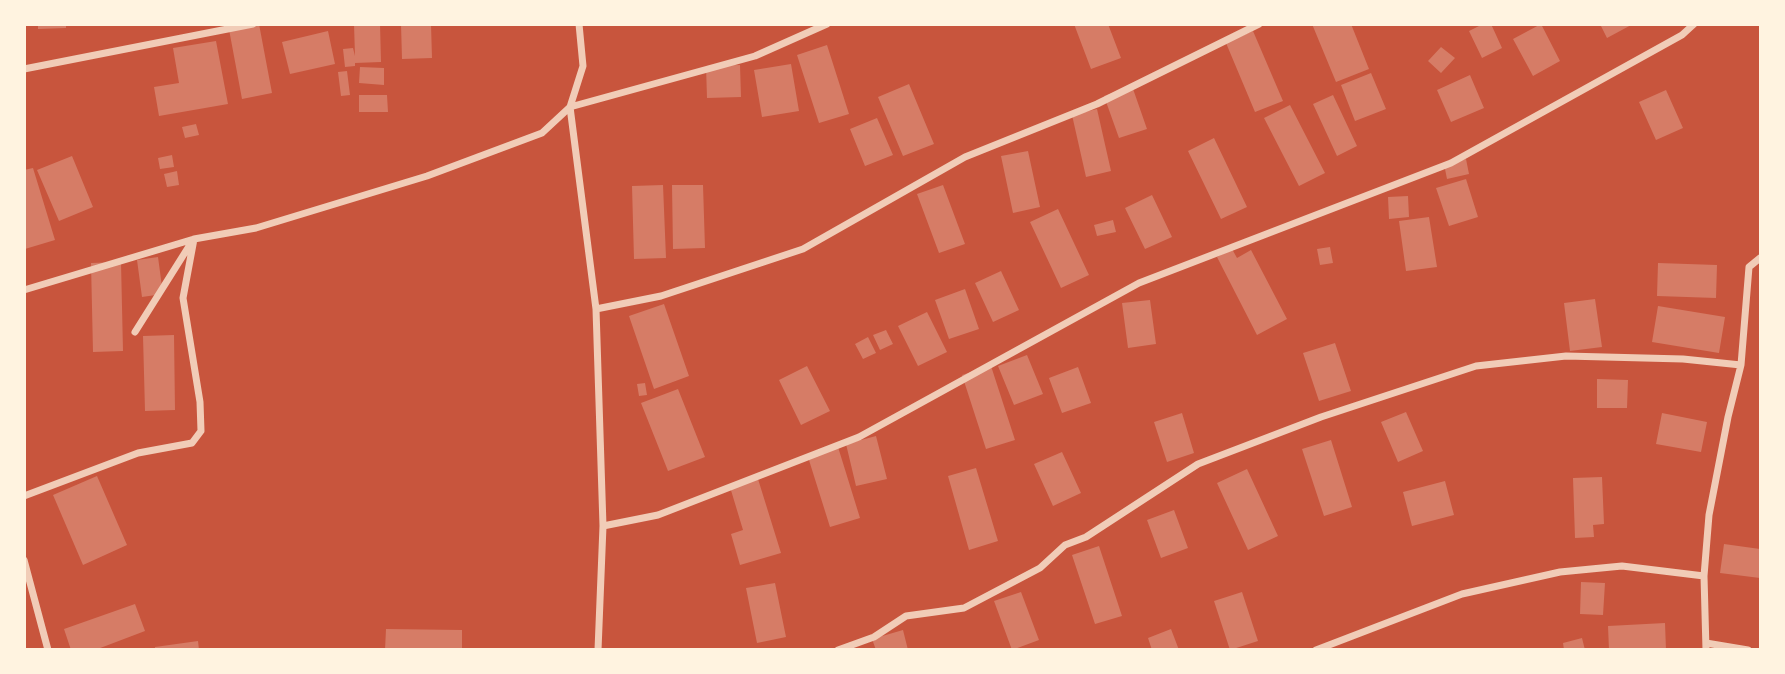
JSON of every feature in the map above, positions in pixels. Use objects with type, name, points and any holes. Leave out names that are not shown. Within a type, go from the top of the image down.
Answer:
[{"type":"street","points":[[24,68],[253,24]]},
{"type":"street","points":[[579,24],[583,66],[570,107],[596,309],[603,526],[598,649]]},
{"type":"street","points":[[24,290],[194,239],[256,228],[427,176],[542,133],[570,107],[755,55],[827,24]]},
{"type":"street","points":[[596,309],[662,296],[803,248],[965,157],[1097,104],[1259,24]]},
{"type":"street","points":[[603,526],[658,516],[859,437],[1139,283],[1451,163],[1682,35],[1694,24]]},
{"type":"street","points":[[135,332],[194,239]]},
{"type":"street","points":[[24,496],[138,453],[191,443],[201,431],[200,402],[184,298],[194,239]]},
{"type":"street","points":[[1748,649],[1706,646],[1704,576],[1709,516],[1741,365],[1749,267],[1758,259]]},
{"type":"street","points":[[838,649],[874,637],[906,616],[964,608],[1040,568],[1065,545],[1086,537],[1198,464],[1321,417],[1476,366],[1566,356],[1683,359],[1741,365]]},
{"type":"street","points":[[24,560],[48,649]]},
{"type":"street","points":[[1316,649],[1461,594],[1560,572],[1622,566],[1704,576]]},
{"type":"building","points":[[38,24],[66,24],[66,28],[38,29]]},
{"type":"building","points":[[228,24],[259,24],[272,93],[242,99]]},
{"type":"building","points":[[354,24],[380,24],[381,62],[355,63],[355,66],[345,67],[343,49],[353,48],[355,56]]},
{"type":"building","points":[[401,24],[431,24],[432,58],[402,59]]},
{"type":"building","points":[[1074,24],[1108,24],[1121,58],[1091,69]]},
{"type":"building","points":[[1312,24],[1351,24],[1369,69],[1336,82]]},
{"type":"building","points":[[1483,24],[1491,24],[1502,48],[1482,58],[1469,31]]},
{"type":"building","points":[[1541,24],[1560,61],[1533,76],[1513,39]]},
{"type":"building","points":[[1600,24],[1633,24],[1607,38]]},
{"type":"building","points":[[328,31],[335,64],[290,74],[282,42]]},
{"type":"building","points":[[1253,31],[1283,101],[1255,112],[1226,43]]},
{"type":"building","points":[[216,41],[228,104],[159,116],[154,87],[179,83],[173,48]]},
{"type":"building","points":[[827,45],[849,114],[819,123],[797,55]]},
{"type":"building","points":[[1441,47],[1455,58],[1441,73],[1428,61]]},
{"type":"building","points":[[791,64],[799,111],[762,117],[754,70]]},
{"type":"building","points":[[740,65],[741,97],[707,98],[706,66]]},
{"type":"building","points":[[360,67],[384,68],[384,85],[359,83]]},
{"type":"building","points":[[347,71],[350,95],[341,96],[338,72]]},
{"type":"building","points":[[1371,73],[1386,109],[1355,121],[1341,85]]},
{"type":"building","points":[[1470,75],[1484,108],[1451,122],[1437,90]]},
{"type":"building","points":[[909,84],[934,144],[903,156],[878,97]]},
{"type":"building","points":[[1132,86],[1147,129],[1119,138],[1104,96]]},
{"type":"building","points":[[1666,90],[1683,128],[1656,140],[1639,102]]},
{"type":"building","points":[[359,95],[387,95],[388,112],[359,112]]},
{"type":"building","points":[[1333,95],[1357,146],[1337,156],[1313,104]]},
{"type":"building","points":[[1290,105],[1325,173],[1299,186],[1264,118]]},
{"type":"building","points":[[1097,109],[1111,171],[1086,177],[1072,115]]},
{"type":"building","points":[[877,118],[893,155],[865,166],[850,129]]},
{"type":"building","points":[[196,124],[199,135],[185,138],[182,127]]},
{"type":"building","points":[[1214,138],[1247,207],[1221,219],[1188,151]]},
{"type":"building","points":[[1028,151],[1040,207],[1013,213],[1001,156]]},
{"type":"building","points":[[172,155],[174,167],[160,169],[158,158]]},
{"type":"building","points":[[72,156],[93,207],[59,221],[37,170]]},
{"type":"building","points":[[1466,159],[1469,174],[1447,179],[1444,164]]},
{"type":"building","points":[[33,168],[55,240],[25,249],[24,170]]},
{"type":"building","points":[[177,171],[179,185],[167,187],[164,174]]},
{"type":"building","points":[[1466,179],[1478,217],[1449,226],[1436,188]]},
{"type":"building","points":[[663,185],[666,258],[634,259],[632,186]]},
{"type":"building","points":[[672,185],[703,185],[705,248],[673,249]]},
{"type":"building","points":[[943,185],[965,244],[939,253],[917,194]]},
{"type":"building","points":[[1152,195],[1172,237],[1145,249],[1125,208]]},
{"type":"building","points":[[1408,196],[1409,217],[1389,219],[1388,197]]},
{"type":"building","points":[[1058,209],[1089,275],[1061,288],[1030,222]]},
{"type":"building","points":[[1429,217],[1437,267],[1406,271],[1399,221]]},
{"type":"building","points":[[1113,220],[1116,232],[1097,236],[1094,225]]},
{"type":"building","points":[[1330,247],[1333,263],[1320,265],[1317,249]]},
{"type":"building","points":[[1232,249],[1237,258],[1251,250],[1287,319],[1257,335],[1217,257]]},
{"type":"building","points":[[158,257],[163,294],[142,297],[137,260]]},
{"type":"building","points":[[121,262],[123,351],[93,352],[91,263]]},
{"type":"building","points":[[1658,263],[1717,265],[1716,298],[1657,296]]},
{"type":"building","points":[[1001,271],[1019,310],[993,322],[975,283]]},
{"type":"building","points":[[965,289],[979,329],[949,339],[935,300]]},
{"type":"building","points":[[1595,299],[1602,347],[1570,351],[1564,303]]},
{"type":"building","points":[[1150,300],[1156,344],[1128,348],[1122,303]]},
{"type":"building","points":[[664,304],[689,376],[654,389],[629,316]]},
{"type":"building","points":[[1658,306],[1725,317],[1719,353],[1652,342]]},
{"type":"building","points":[[927,312],[947,352],[918,366],[898,326]]},
{"type":"building","points":[[886,330],[893,344],[880,350],[873,335]]},
{"type":"building","points":[[174,335],[175,410],[145,411],[143,336]]},
{"type":"building","points":[[868,337],[876,353],[863,359],[855,344]]},
{"type":"building","points":[[1335,343],[1351,391],[1319,401],[1303,353]]},
{"type":"building","points":[[1027,355],[1043,394],[1014,405],[998,366]]},
{"type":"building","points":[[807,366],[830,411],[801,425],[779,380]]},
{"type":"building","points":[[991,366],[1015,440],[986,449],[962,375]]},
{"type":"building","points":[[1078,367],[1091,403],[1062,413],[1049,378]]},
{"type":"building","points":[[1597,379],[1628,380],[1627,408],[1597,408]]},
{"type":"building","points":[[645,383],[647,395],[639,396],[637,384]]},
{"type":"building","points":[[678,389],[705,457],[668,471],[641,403]]},
{"type":"building","points":[[1406,412],[1423,451],[1398,462],[1381,422]]},
{"type":"building","points":[[1182,413],[1194,453],[1167,462],[1154,422]]},
{"type":"building","points":[[1662,413],[1707,422],[1701,452],[1656,444]]},
{"type":"building","points":[[876,436],[887,479],[856,486],[846,444]]},
{"type":"building","points":[[1331,440],[1352,507],[1324,516],[1302,449]]},
{"type":"building","points":[[838,447],[860,518],[830,527],[808,457]]},
{"type":"building","points":[[1062,452],[1081,493],[1053,506],[1034,464]]},
{"type":"building","points":[[976,468],[998,541],[969,550],[948,476]]},
{"type":"building","points":[[1247,469],[1278,536],[1248,550],[1217,483]]},
{"type":"building","points":[[97,476],[127,545],[83,565],[53,495]]},
{"type":"building","points":[[1602,477],[1604,524],[1593,525],[1594,537],[1575,538],[1573,478]]},
{"type":"building","points":[[758,479],[781,553],[740,565],[731,534],[743,530],[730,487]]},
{"type":"building","points":[[1445,481],[1454,515],[1412,526],[1403,492]]},
{"type":"building","points":[[1174,510],[1188,548],[1161,558],[1147,520]]},
{"type":"building","points":[[1724,544],[1760,549],[1760,578],[1720,573]]},
{"type":"building","points":[[1099,546],[1122,616],[1095,624],[1072,555]]},
{"type":"building","points":[[1581,582],[1605,583],[1603,615],[1580,614]]},
{"type":"building","points":[[775,583],[786,637],[757,643],[746,588]]},
{"type":"building","points":[[1021,592],[1039,640],[1012,650],[994,601]]},
{"type":"building","points":[[1242,592],[1258,641],[1230,650],[1214,601]]},
{"type":"building","points":[[135,604],[145,631],[95,650],[71,650],[64,629]]},
{"type":"building","points":[[1665,623],[1666,650],[1609,650],[1608,626]]},
{"type":"building","points":[[386,629],[462,630],[462,650],[385,650]]},
{"type":"building","points":[[1171,629],[1179,650],[1152,650],[1148,638]]},
{"type":"building","points":[[903,630],[908,650],[876,650],[872,639]]},
{"type":"building","points":[[1582,638],[1585,650],[1564,650],[1563,643]]},
{"type":"building","points":[[198,641],[199,650],[155,650],[155,647]]}]
